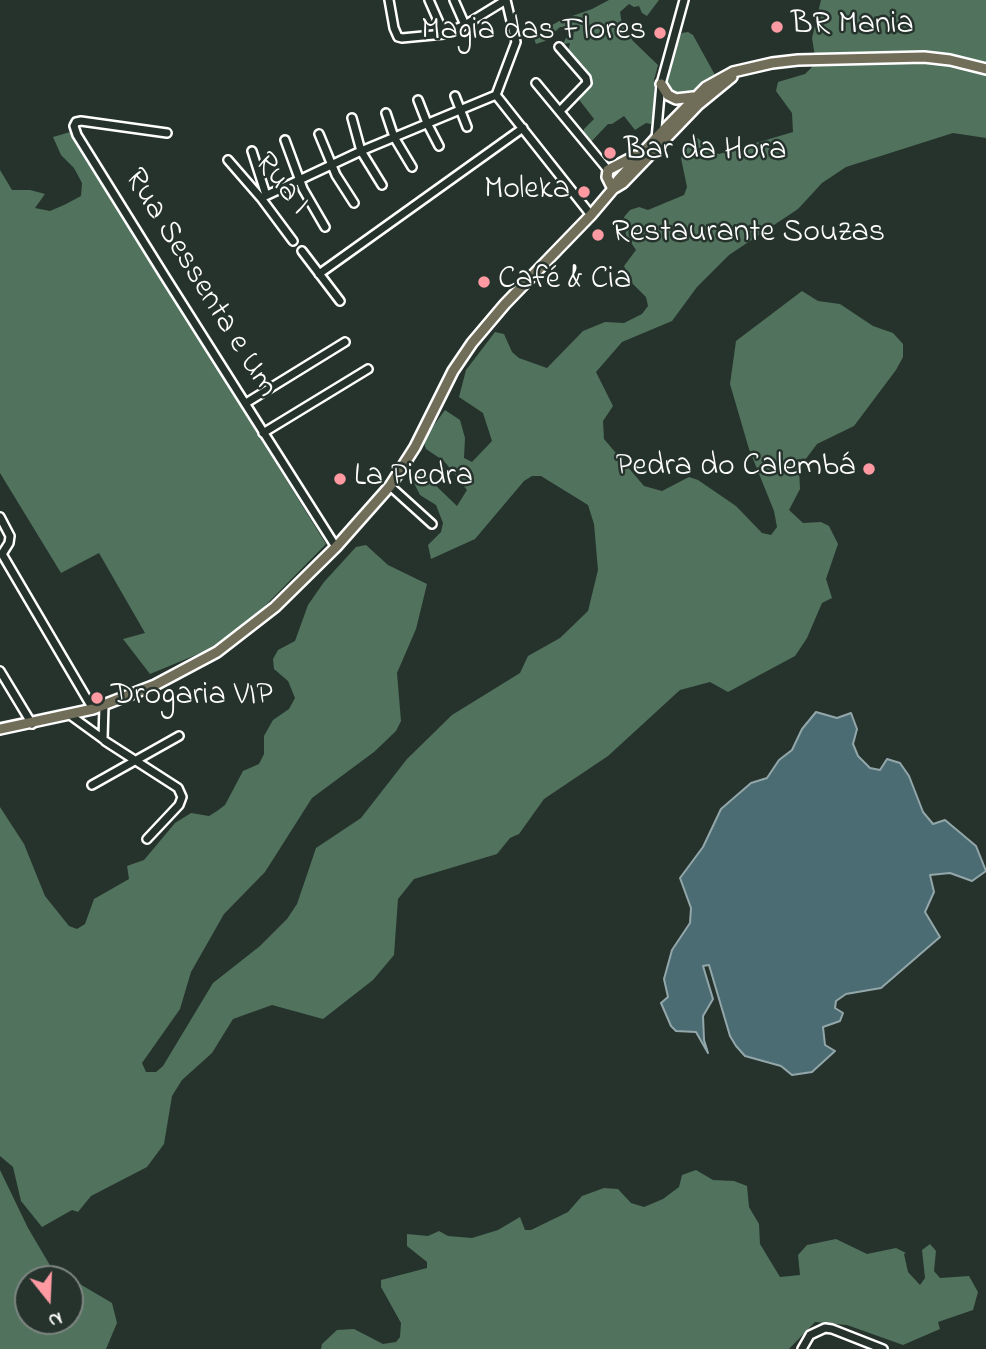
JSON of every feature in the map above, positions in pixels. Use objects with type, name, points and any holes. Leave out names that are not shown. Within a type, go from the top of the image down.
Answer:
[{"type":"main road","points":[[613,189],[607,177],[608,170],[647,152],[657,136],[695,97],[716,80],[746,69],[790,61],[902,56],[950,60],[986,69]]},
{"type":"main road","points":[[0,729],[93,709],[155,685],[216,652],[264,616],[336,547],[390,486],[415,447],[461,358],[505,304],[591,215],[618,180],[712,91],[746,69]]},
{"type":"main road","points":[[661,84],[668,95],[676,99],[695,97]]},
{"type":"street","points":[[252,151],[264,197],[361,151],[496,95],[516,36],[506,0],[465,25],[444,34],[398,37],[389,0]]},
{"type":"street","points":[[429,0],[444,34]]},
{"type":"street","points":[[454,0],[465,25]]},
{"type":"street","points":[[657,136],[661,84],[684,0]]},
{"type":"street","points":[[559,47],[587,80],[586,85],[560,111]]},
{"type":"street","points":[[536,83],[608,170]]},
{"type":"street","points":[[496,95],[591,215]]},
{"type":"street","points":[[455,96],[467,127]]},
{"type":"street","points":[[418,100],[439,146]]},
{"type":"street","points":[[386,113],[394,137],[412,167]]},
{"type":"street","points":[[352,118],[361,151],[382,185]]},
{"type":"street","name":"Rua Sessenta e Um","points":[[167,133],[81,121],[74,126],[164,275],[336,547]]},
{"type":"street","points":[[319,274],[523,128]]},
{"type":"street","points":[[319,134],[331,165],[354,203]]},
{"type":"street","points":[[285,141],[299,179],[325,227]]},
{"type":"street","name":"Rua I","points":[[228,160],[264,197],[293,241]]},
{"type":"street","points":[[302,251],[340,301]]},
{"type":"street","points":[[246,403],[345,342]]},
{"type":"street","points":[[263,433],[368,369]]},
{"type":"street","points":[[390,486],[432,524]]},
{"type":"street","points":[[0,517],[10,536],[2,554],[93,709]]},
{"type":"street","points":[[0,671],[32,724]]},
{"type":"street","points":[[70,715],[103,739],[104,705]]},
{"type":"street","points":[[92,785],[179,736]]},
{"type":"street","points":[[105,741],[178,788],[182,797],[179,805],[147,839]]},
{"type":"street","points":[[802,1349],[810,1335],[825,1328],[883,1349]]},
{"type":"green space","points":[[609,0],[659,0],[647,16],[639,6],[629,4],[620,12],[622,24],[633,41],[658,65],[654,80],[655,101],[651,124],[646,123],[635,130],[624,116],[608,124],[590,143],[583,134],[584,129],[594,119],[577,97],[592,82],[584,67],[575,63],[568,51],[570,43],[563,44],[566,38],[573,37],[574,31],[569,27],[560,27],[545,41],[536,44],[533,36],[561,20]]},
{"type":"green space","points":[[821,0],[986,0],[986,138],[953,133],[846,167],[822,183],[798,209],[729,255],[697,287],[672,321],[622,342],[596,372],[613,406],[603,421],[604,439],[644,486],[662,491],[689,477],[698,480],[736,506],[762,533],[771,535],[777,527],[774,511],[749,449],[730,384],[736,341],[802,291],[818,301],[840,304],[873,326],[893,333],[903,344],[903,357],[896,370],[854,426],[817,444],[799,468],[800,489],[789,510],[803,523],[821,522],[829,526],[838,544],[826,579],[832,598],[822,603],[807,638],[795,656],[728,692],[710,682],[680,690],[608,756],[544,799],[519,834],[510,838],[497,854],[414,879],[398,899],[394,955],[373,980],[323,1019],[272,1005],[233,1019],[212,1053],[182,1080],[172,1096],[164,1144],[147,1167],[91,1196],[78,1212],[72,1210],[42,1227],[21,1201],[13,1167],[0,1156],[0,807],[24,844],[45,896],[69,926],[77,929],[85,924],[94,899],[129,879],[127,866],[144,860],[175,823],[191,813],[209,816],[225,805],[243,771],[259,764],[264,754],[264,736],[273,720],[289,709],[295,698],[288,681],[274,669],[273,659],[278,650],[295,641],[308,605],[324,582],[356,547],[366,545],[388,565],[427,584],[416,629],[397,673],[401,721],[396,731],[374,752],[312,798],[265,872],[224,914],[191,972],[180,1009],[142,1063],[146,1072],[156,1072],[163,1066],[213,983],[260,946],[287,919],[297,904],[316,848],[361,818],[407,759],[452,715],[520,673],[528,656],[560,638],[588,611],[598,570],[594,524],[588,505],[541,476],[532,476],[524,481],[475,539],[431,559],[428,545],[441,532],[443,523],[436,505],[420,495],[412,479],[417,471],[426,472],[430,480],[457,506],[467,490],[444,461],[426,449],[423,440],[445,410],[460,420],[465,438],[464,458],[472,462],[492,441],[483,413],[459,397],[466,370],[495,332],[504,334],[512,352],[519,358],[547,368],[583,331],[605,322],[624,323],[642,314],[648,306],[646,297],[632,283],[624,266],[636,250],[626,235],[624,217],[630,210],[639,207],[648,210],[684,195],[687,187],[681,158],[689,141],[698,138],[710,151],[719,154],[793,132],[792,113],[776,91],[778,82],[805,74],[812,67],[815,57],[812,38]]},
{"type":"green space","points":[[682,33],[693,35],[715,75],[713,79],[684,97],[677,98],[668,91],[666,82],[679,38]]},
{"type":"green space","points":[[70,132],[326,544],[253,618],[227,638],[208,650],[150,674],[123,639],[145,633],[99,553],[61,573],[0,473],[0,170],[12,190],[30,190],[45,194],[35,208],[50,211],[81,196],[82,183],[74,168],[61,155],[53,137]]},
{"type":"green space","points":[[0,1170],[28,1228],[50,1265],[14,1265],[14,1335],[84,1335],[84,1286],[112,1303],[117,1323],[106,1349],[0,1349]]},
{"type":"green space","points":[[696,1170],[713,1180],[734,1181],[747,1186],[749,1207],[759,1224],[760,1244],[780,1277],[800,1275],[798,1255],[807,1245],[836,1239],[867,1254],[896,1248],[906,1253],[908,1272],[920,1285],[925,1278],[922,1250],[930,1244],[936,1251],[934,1271],[940,1278],[969,1276],[978,1292],[973,1310],[938,1322],[940,1329],[903,1345],[847,1325],[815,1322],[789,1349],[321,1349],[322,1344],[337,1330],[354,1329],[383,1344],[396,1342],[400,1337],[401,1323],[381,1287],[381,1280],[427,1268],[427,1262],[407,1246],[407,1234],[428,1236],[439,1231],[448,1236],[472,1238],[498,1230],[520,1217],[525,1230],[531,1230],[568,1212],[582,1196],[604,1188],[618,1189],[631,1203],[644,1207],[663,1199],[679,1187],[682,1175]]},
{"type":"water","points":[[816,712],[837,718],[851,713],[857,729],[853,744],[858,756],[870,768],[880,770],[887,759],[900,763],[909,776],[923,812],[933,824],[945,820],[976,846],[986,871],[972,881],[950,873],[930,875],[934,892],[925,912],[940,937],[881,988],[846,994],[836,1001],[835,1008],[843,1013],[840,1021],[823,1027],[825,1045],[835,1051],[812,1072],[792,1075],[781,1066],[745,1056],[736,1046],[730,1036],[709,965],[703,966],[713,999],[703,1016],[704,1040],[708,1053],[696,1032],[676,1031],[671,1026],[661,1003],[668,997],[664,979],[672,950],[690,923],[691,908],[680,878],[703,847],[721,809],[751,783],[767,778],[779,760],[792,750],[802,729]]},
{"type":"place","name":"BR Mania","points":[[777,27]]},
{"type":"place","name":"Magia das Flores","points":[[660,33]]},
{"type":"place","name":"Bar da Hora","points":[[610,153]]},
{"type":"place","name":"Moleka","points":[[584,192]]},
{"type":"place","name":"Restaurante Souzas","points":[[598,235]]},
{"type":"place","name":"Café & Cia","points":[[484,282]]},
{"type":"place","name":"Pedra do Calembá","points":[[869,469]]},
{"type":"place","name":"La Piedra","points":[[340,479]]},
{"type":"place","name":"Drogaria VIP","points":[[97,698]]}]
